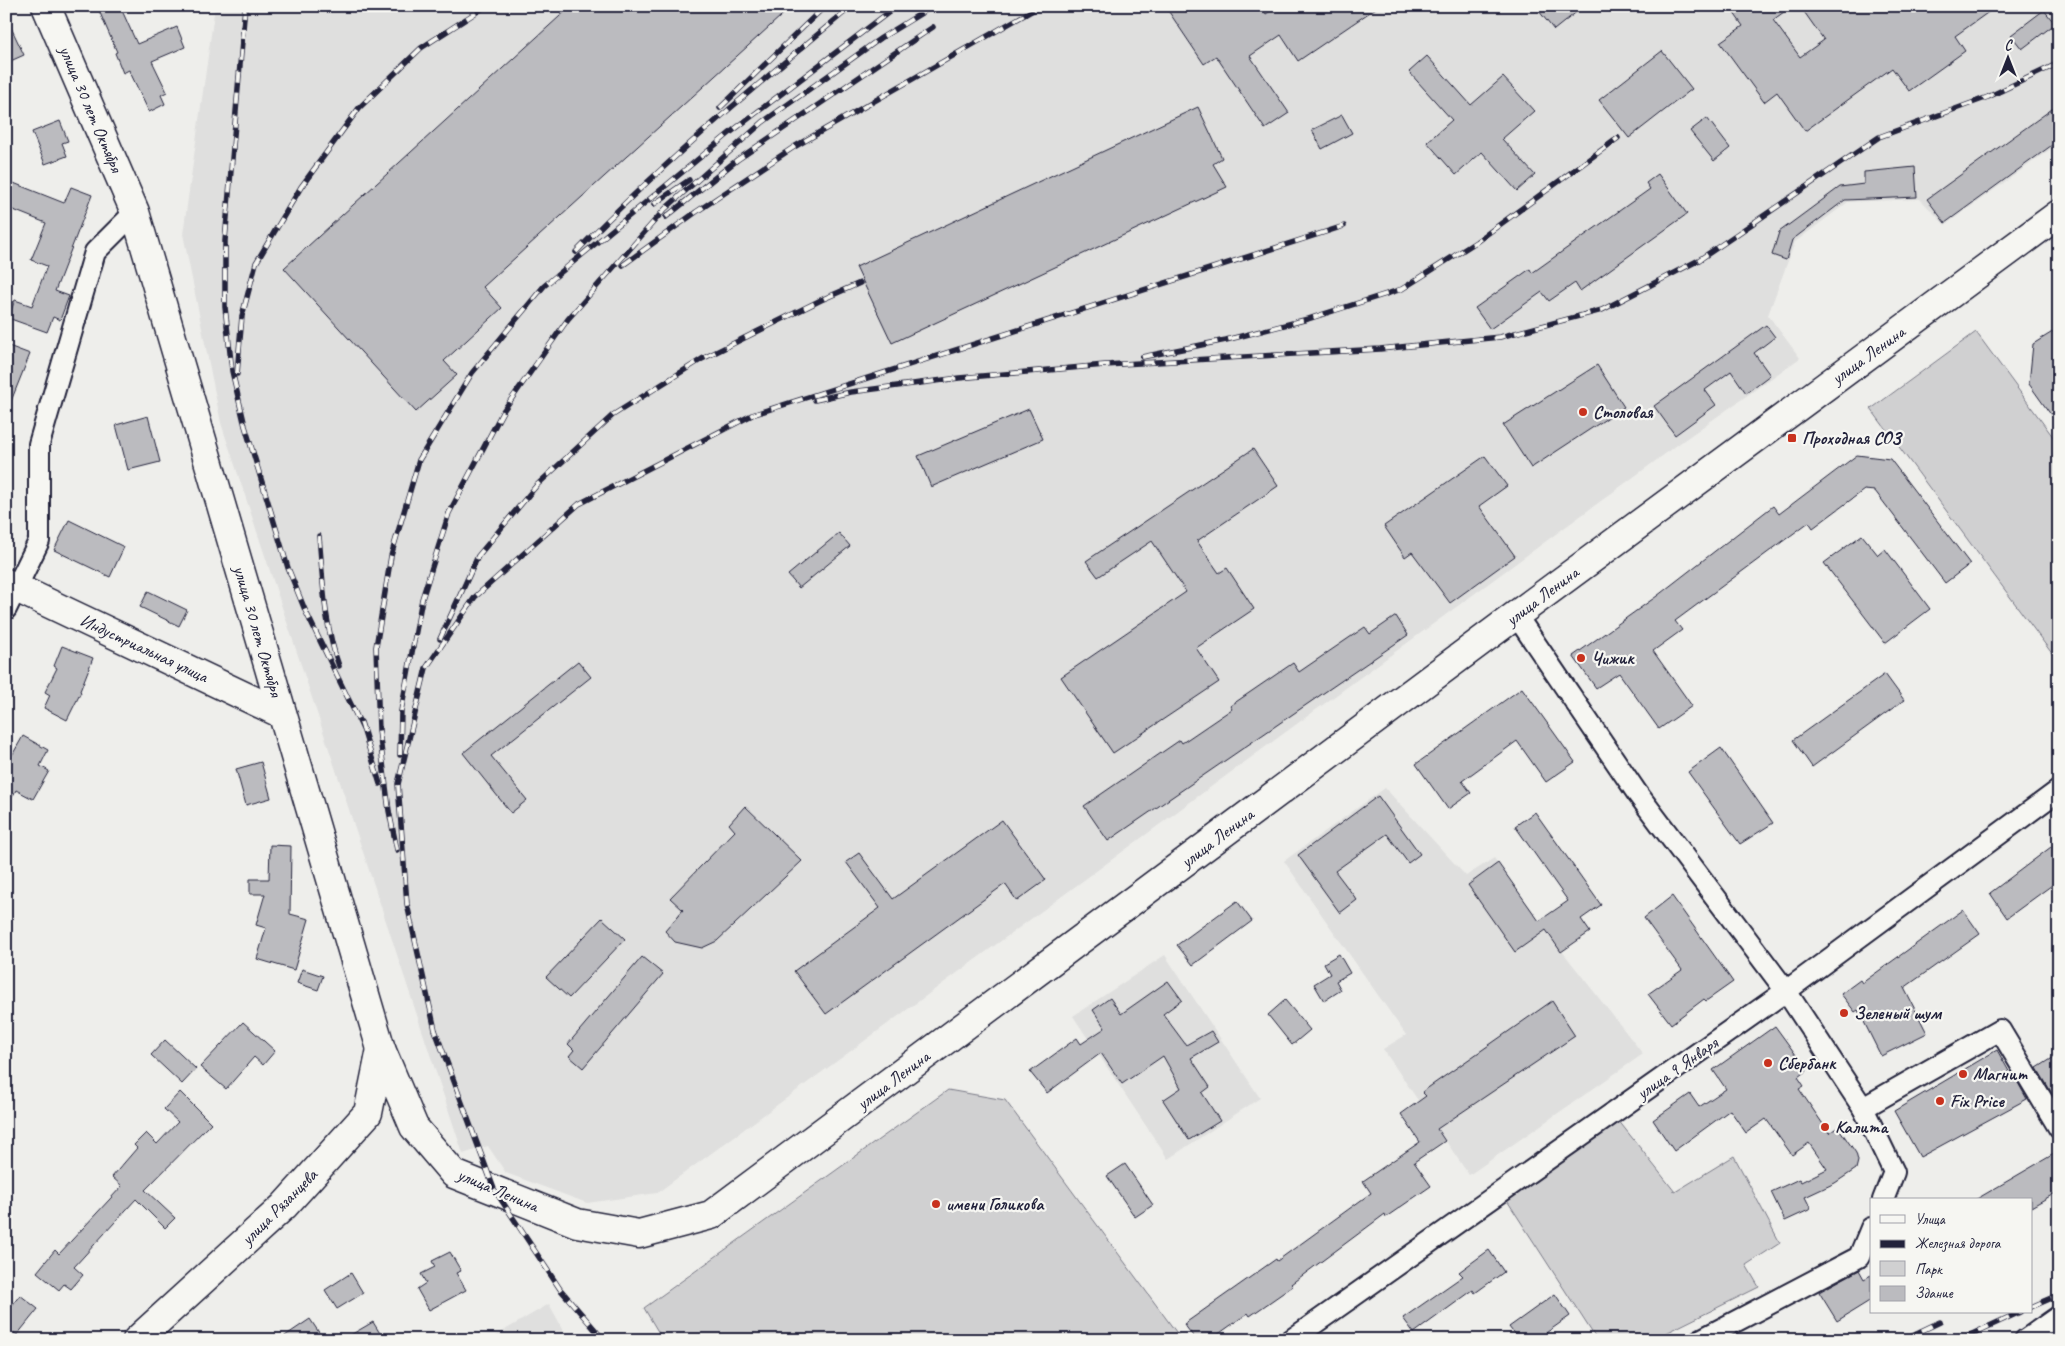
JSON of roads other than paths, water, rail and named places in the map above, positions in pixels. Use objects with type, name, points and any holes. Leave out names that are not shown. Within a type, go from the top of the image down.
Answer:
[{"type":"street","name":"улица 30 лет Октября","points":[[46,6],[136,212],[381,1049]]},
{"type":"street","points":[[9,593],[39,541],[39,444],[95,252],[136,212]]},
{"type":"street","name":"улица Ленина","points":[[381,1049],[414,1127],[454,1174],[576,1224],[639,1234],[711,1215],[1516,615],[2059,214]]},
{"type":"street","name":"Индустриальная улица","points":[[9,593],[282,714]]},
{"type":"street","points":[[1516,615],[1637,793],[1786,991],[1863,1108],[1894,1172],[1884,1198]]},
{"type":"street","name":"улица 9 Января","points":[[1291,1340],[1786,991],[2059,790]]},
{"type":"street","points":[[1863,1108],[2000,1030],[2059,1128]]},
{"type":"street","name":"улица Рязанцева","points":[[137,1340],[284,1206],[368,1113],[381,1049]]},
{"type":"street","points":[[1700,1340],[1859,1257],[1870,1230]]},
{"type":"street","points":[[2025,1340],[2059,1316]]},
{"type":"railway","points":[[245,6],[225,241],[225,307],[232,371],[245,426],[288,568],[305,610],[363,729]]},
{"type":"railway","points":[[237,374],[242,316],[256,263],[301,187],[359,108],[421,48],[486,6]]},
{"type":"railway","points":[[720,108],[825,6]]},
{"type":"railway","points":[[576,252],[676,156],[852,6]]},
{"type":"railway","points":[[397,850],[389,811],[379,730],[376,647],[391,556],[419,460],[472,373],[544,286],[731,132],[897,6]]},
{"type":"railway","points":[[400,755],[401,711],[422,599],[449,513],[503,411],[568,319],[665,209],[763,122],[881,38],[933,6]]},
{"type":"railway","points":[[623,265],[696,212],[794,147],[1040,6]]},
{"type":"railway","points":[[666,217],[737,160],[933,27]]},
{"type":"railway","points":[[815,400],[851,392],[959,378],[1105,365],[1380,349],[1500,337],[1602,310],[1699,260],[1879,137],[1988,97],[2059,63]]},
{"type":"railway","points":[[1142,357],[1226,340],[1308,319],[1402,289],[1476,242],[1618,138]]},
{"type":"railway","points":[[654,204],[689,180]]},
{"type":"railway","points":[[604,1340],[560,1289],[494,1189],[435,1030],[407,904],[398,784],[426,668],[475,597],[579,504],[752,415],[1344,226]]},
{"type":"railway","points":[[440,639],[478,556],[537,485],[613,415],[702,359],[821,300],[860,283]]},
{"type":"railway","points":[[319,536],[327,618],[339,666]]},
{"type":"railway","points":[[361,722],[380,784]]},
{"type":"railway","points":[[2032,1307],[2059,1295]]},
{"type":"railway","points":[[1959,1340],[2016,1314]]},
{"type":"railway","points":[[1902,1340],[1940,1322]]},
{"type":"place","name":"Столовая","points":[[1583,412]]},
{"type":"place","name":"Проходная СОЗ","points":[[1792,438]]},
{"type":"place","name":"Чижик","points":[[1581,658]]},
{"type":"place","name":"Зеленый шум","points":[[1844,1013]]},
{"type":"place","name":"Сбербанк","points":[[1768,1063]]},
{"type":"place","name":"Магнит","points":[[1963,1074]]},
{"type":"place","name":"Fix Price","points":[[1940,1101]]},
{"type":"place","name":"Калита","points":[[1825,1127]]},
{"type":"place","name":"имени Голикова","points":[[936,1204]]}]
